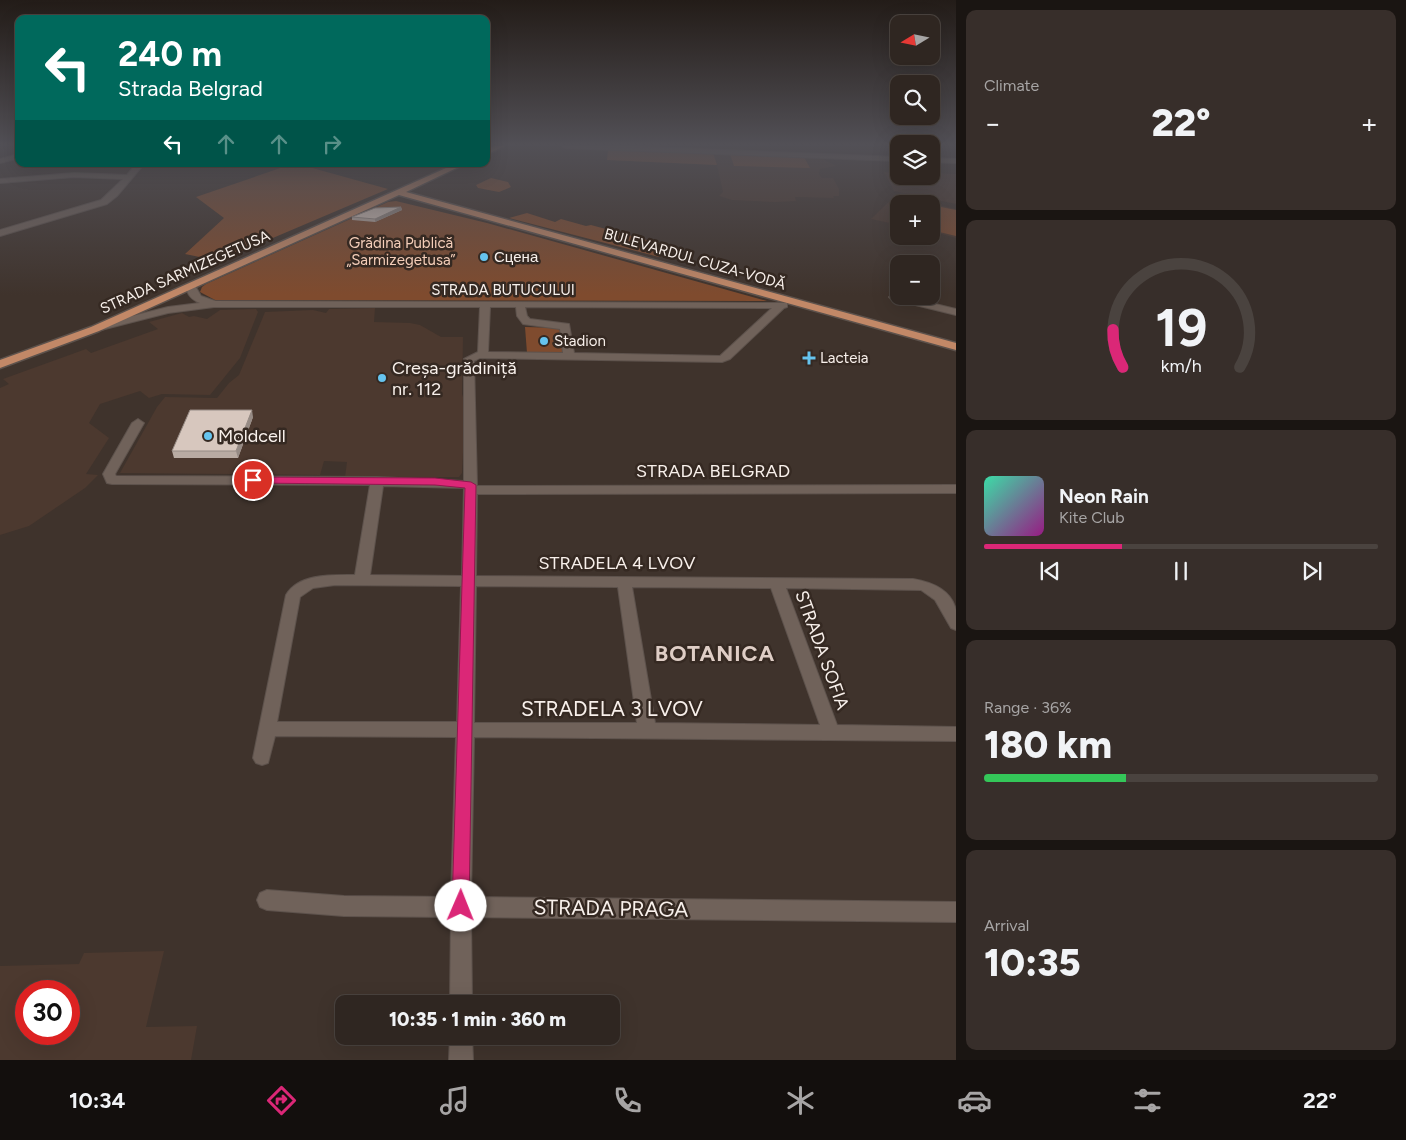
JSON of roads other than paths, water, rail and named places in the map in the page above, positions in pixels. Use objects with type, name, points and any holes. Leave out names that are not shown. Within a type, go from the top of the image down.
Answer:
[{"type":"main road","name":"STRADA SARMIZEGETUSA","points":[[0,364],[95,329],[390,195]]},
{"type":"main road","name":"BULEVARDUL CUZA-VODĂ","points":[[410,195],[787,303],[956,347]]},
{"type":"street","points":[[0,233],[100,204],[113,195]]},
{"type":"street","name":"STRADA BUTUCULUI","points":[[191,286],[191,292],[196,297],[214,304]]},
{"type":"street","points":[[461,995],[464,730],[470,582],[471,487],[468,361],[477,356],[722,359],[787,303]]},
{"type":"street","name":"STRADA BUTUCULUI","points":[[95,329],[168,310],[214,304],[520,305],[787,303]]},
{"type":"street","points":[[477,356],[485,304]]},
{"type":"street","points":[[520,305],[522,316],[527,322],[564,326],[569,357]]},
{"type":"street","points":[[927,305],[956,312]]},
{"type":"street","name":"STRADA BELGRAD","points":[[138,423],[109,474],[112,480],[435,482],[471,487],[956,489]]},
{"type":"street","points":[[362,580],[377,482]]},
{"type":"street","name":"STRADELA 4 LVOV","points":[[268,729],[293,595],[299,588],[308,583],[362,580],[470,582],[624,580],[914,584],[935,589],[943,599],[956,624]]},
{"type":"street","points":[[624,580],[647,730]]},
{"type":"street","name":"STRADA SOFIA","points":[[776,582],[831,732]]},
{"type":"street","points":[[262,758],[268,729]]},
{"type":"street","name":"STRADELA 3 LVOV","points":[[268,729],[647,730],[956,734]]},
{"type":"street","name":"STRADA PRAGA","points":[[267,900],[344,906],[956,912]]},
{"type":"street","points":[[461,1045],[461,1060]]},
{"type":"place","name":"Сцена","points":[[484,257]]},
{"type":"place","name":"Stadion","points":[[544,341]]},
{"type":"place","name":"Lacteia","points":[[809,358]]},
{"type":"place","name":"Creșa-grădiniță nr. 112","points":[[382,378]]},
{"type":"place","name":"Moldcell","points":[[208,436]]},
{"type":"district","name":"BOTANICA","points":[[715,653]]},
{"type":"park label","name":"Grădina Publică „Sarmizegetusa”","points":[[401,252]]}]
